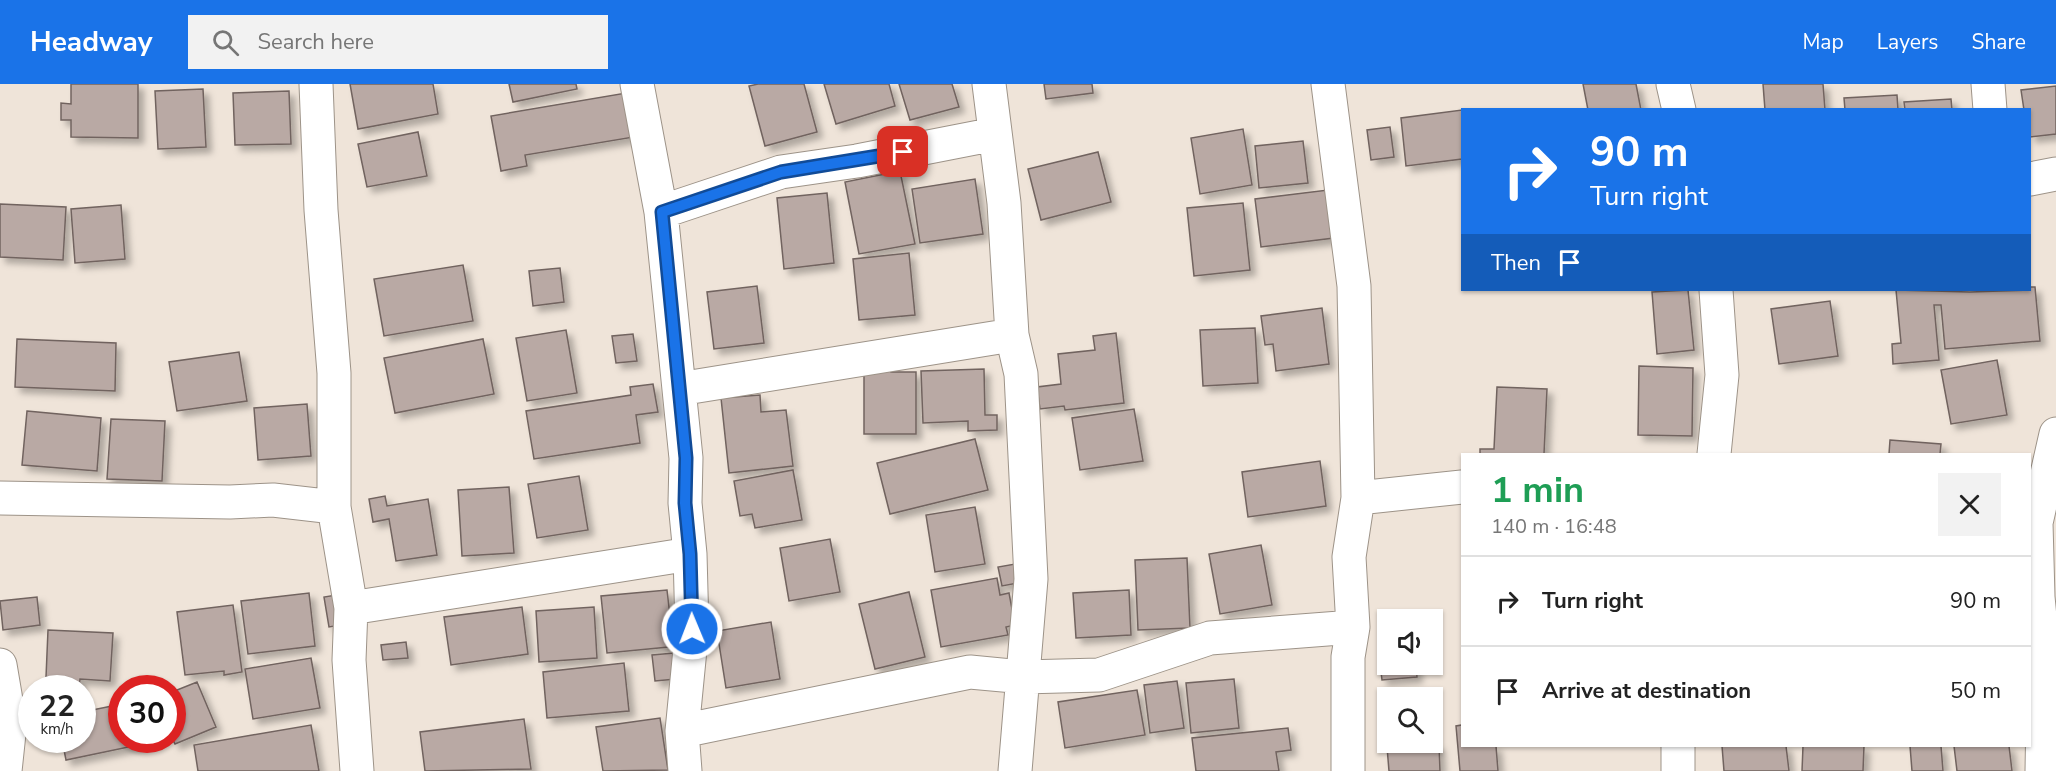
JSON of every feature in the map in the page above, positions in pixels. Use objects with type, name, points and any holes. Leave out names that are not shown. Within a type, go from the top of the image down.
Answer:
[{"type":"street","points":[[316,84],[321,210],[334,373],[334,507],[351,608],[349,660],[357,771]]},
{"type":"street","points":[[637,84],[662,212],[686,458],[685,503],[690,554],[692,629],[682,731],[685,771]]},
{"type":"street","points":[[989,84],[1004,203],[1012,335],[1021,374],[1031,579],[1015,771]]},
{"type":"street","points":[[1328,84],[1354,286],[1358,498],[1349,557],[1353,627],[1347,657],[1348,771]]},
{"type":"street","points":[[1673,84],[1679,108]]},
{"type":"street","points":[[1988,84],[1990,108]]},
{"type":"street","points":[[662,212],[781,172],[857,161],[995,134]]},
{"type":"street","points":[[2031,180],[2056,174]]},
{"type":"street","points":[[1714,453],[1722,375],[1716,291]]},
{"type":"street","points":[[679,389],[1012,335]]},
{"type":"street","points":[[2042,771],[2044,658],[2038,597],[2040,520],[2056,434]]},
{"type":"street","points":[[1358,498],[1461,487]]},
{"type":"street","points":[[0,498],[230,502],[273,500],[334,507]]},
{"type":"street","points":[[351,608],[690,554]]},
{"type":"street","points":[[682,731],[970,672],[1023,677],[1099,675],[1210,639],[1353,627]]},
{"type":"street","points":[[0,666],[9,724],[5,771]]},
{"type":"street","points":[[1678,747],[1678,771]]},
{"type":"building","points":[[71,84],[138,84],[138,138],[71,137],[71,120],[61,120],[61,103],[71,104]]},
{"type":"building","points":[[350,84],[433,84],[438,114],[358,129]]},
{"type":"building","points":[[509,84],[576,84],[577,89],[513,102]]},
{"type":"building","points":[[804,84],[817,132],[765,146],[749,86]]},
{"type":"building","points":[[824,84],[889,84],[895,106],[836,124]]},
{"type":"building","points":[[899,84],[952,84],[959,107],[910,120]]},
{"type":"building","points":[[1044,84],[1092,84],[1093,93],[1046,99]]},
{"type":"building","points":[[1583,84],[1636,84],[1641,108],[1588,108]]},
{"type":"building","points":[[1763,84],[1823,84],[1825,108],[1765,108]]},
{"type":"building","points":[[2056,86],[2056,134],[2031,137],[2031,108],[2024,108],[2021,90]]},
{"type":"building","points":[[203,89],[206,147],[158,149],[155,91]]},
{"type":"building","points":[[289,91],[291,144],[235,145],[233,93]]},
{"type":"building","points":[[626,93],[634,137],[525,155],[527,166],[501,171],[491,116]]},
{"type":"building","points":[[1897,95],[1898,108],[1845,108],[1844,98]]},
{"type":"building","points":[[1951,99],[1952,108],[1905,108],[1904,102]]},
{"type":"building","points":[[1461,110],[1461,159],[1406,166],[1401,118]]},
{"type":"building","points":[[1390,127],[1394,157],[1371,160],[1367,130]]},
{"type":"building","points":[[1243,129],[1252,185],[1200,194],[1191,138]]},
{"type":"building","points":[[418,132],[427,176],[367,187],[358,144]]},
{"type":"building","points":[[1303,141],[1308,183],[1259,188],[1255,146]]},
{"type":"building","points":[[1098,152],[1111,202],[1041,220],[1028,169]]},
{"type":"building","points":[[900,171],[915,244],[859,254],[845,182]]},
{"type":"building","points":[[975,179],[983,234],[920,243],[912,189]]},
{"type":"building","points":[[1328,190],[1334,238],[1261,247],[1255,199]]},
{"type":"building","points":[[827,193],[834,263],[784,269],[777,198]]},
{"type":"building","points":[[1243,203],[1250,270],[1194,276],[1187,208]]},
{"type":"building","points":[[0,204],[66,207],[63,260],[0,257]]},
{"type":"building","points":[[121,205],[125,259],[75,263],[71,209]]},
{"type":"building","points":[[909,253],[915,315],[859,320],[853,259]]},
{"type":"building","points":[[463,265],[473,321],[384,336],[374,279]]},
{"type":"building","points":[[560,268],[564,302],[533,306],[529,271]]},
{"type":"building","points":[[757,286],[764,343],[714,349],[707,292]]},
{"type":"building","points":[[2031,287],[2035,287],[2040,341],[1945,349],[1941,305],[1934,305],[1939,360],[1893,364],[1892,344],[1901,343],[1896,291],[2031,291]]},
{"type":"building","points":[[1688,291],[1694,350],[1657,354],[1652,292]]},
{"type":"building","points":[[1830,301],[1838,356],[1779,364],[1771,309]]},
{"type":"building","points":[[1322,308],[1329,364],[1276,371],[1273,344],[1265,345],[1261,316]]},
{"type":"building","points":[[1255,328],[1258,383],[1203,386],[1200,330]]},
{"type":"building","points":[[566,330],[577,393],[527,401],[516,338]]},
{"type":"building","points":[[1116,333],[1124,403],[1065,410],[1064,406],[1040,409],[1037,387],[1061,384],[1058,354],[1095,350],[1093,336]]},
{"type":"building","points":[[633,334],[637,361],[616,363],[612,336]]},
{"type":"building","points":[[17,339],[116,343],[115,391],[15,387]]},
{"type":"building","points":[[483,339],[494,394],[395,413],[384,358]]},
{"type":"building","points":[[239,352],[247,401],[177,411],[169,362]]},
{"type":"building","points":[[1997,360],[2007,415],[1951,424],[1941,370]]},
{"type":"building","points":[[864,364],[891,364],[891,372],[916,372],[916,434],[864,434]]},
{"type":"building","points":[[1639,366],[1693,368],[1692,436],[1638,435]]},
{"type":"building","points":[[984,369],[985,415],[997,415],[997,430],[968,431],[968,421],[923,423],[921,371]]},
{"type":"building","points":[[653,384],[658,412],[636,415],[640,443],[534,459],[526,411],[631,395],[630,387]]},
{"type":"building","points":[[1497,387],[1547,389],[1544,453],[1480,453],[1480,449],[1494,449]]},
{"type":"building","points":[[760,395],[761,412],[786,410],[793,466],[729,473],[721,398]]},
{"type":"building","points":[[307,404],[311,456],[258,460],[254,408]]},
{"type":"building","points":[[1134,409],[1143,461],[1080,470],[1072,418]]},
{"type":"building","points":[[27,411],[101,418],[97,471],[22,465]]},
{"type":"building","points":[[111,419],[165,421],[162,481],[107,479]]},
{"type":"building","points":[[975,439],[988,490],[890,514],[877,463]]},
{"type":"building","points":[[1890,440],[1941,444],[1940,453],[1889,453]]},
{"type":"building","points":[[1320,461],[1326,506],[1248,517],[1242,472]]},
{"type":"building","points":[[793,470],[802,520],[755,528],[752,514],[740,516],[734,481]]},
{"type":"building","points":[[579,476],[588,530],[537,538],[528,484]]},
{"type":"building","points":[[509,487],[514,553],[462,556],[458,490]]},
{"type":"building","points":[[385,496],[387,506],[428,499],[437,555],[396,561],[389,519],[373,522],[369,499]]},
{"type":"building","points":[[975,507],[985,564],[935,572],[926,515]]},
{"type":"building","points":[[830,539],[840,592],[789,601],[780,548]]},
{"type":"building","points":[[1261,545],[1272,605],[1220,614],[1209,554]]},
{"type":"building","points":[[1187,558],[1190,628],[1138,630],[1135,560]]},
{"type":"building","points":[[1015,564],[1018,583],[1002,586],[998,567]]},
{"type":"building","points":[[997,578],[1000,595],[1009,593],[1015,625],[1006,627],[1008,635],[941,647],[931,590]]},
{"type":"building","points":[[667,590],[671,625],[677,624],[679,646],[607,653],[601,596]]},
{"type":"building","points":[[1129,590],[1131,635],[1076,638],[1073,593]]},
{"type":"building","points":[[909,592],[925,657],[875,669],[859,604]]},
{"type":"building","points":[[309,593],[315,646],[248,654],[241,601]]},
{"type":"building","points":[[336,595],[341,625],[329,627],[324,597]]},
{"type":"building","points":[[37,597],[40,625],[3,630],[0,601]]},
{"type":"building","points":[[233,605],[242,672],[224,675],[224,671],[185,675],[177,612]]},
{"type":"building","points":[[522,607],[528,654],[451,665],[444,617]]},
{"type":"building","points":[[594,607],[597,658],[539,662],[536,611]]},
{"type":"building","points":[[771,622],[780,679],[726,688],[717,631]]},
{"type":"building","points":[[48,630],[113,633],[108,681],[96,680],[96,675],[46,675]]},
{"type":"building","points":[[406,642],[408,658],[383,660],[381,645]]},
{"type":"building","points":[[674,653],[676,679],[655,681],[652,655]]},
{"type":"building","points":[[311,658],[320,708],[253,719],[245,669]]},
{"type":"building","points":[[624,663],[629,711],[547,718],[543,672]]},
{"type":"building","points":[[1381,675],[1417,675],[1417,677],[1382,680]]},
{"type":"building","points":[[1234,679],[1239,728],[1191,733],[1186,683]]},
{"type":"building","points":[[1177,681],[1184,728],[1150,733],[1144,685]]},
{"type":"building","points":[[197,682],[216,727],[186,739],[186,686]]},
{"type":"building","points":[[1137,690],[1145,735],[1065,748],[1058,702]]},
{"type":"building","points":[[108,707],[108,751],[66,760],[65,753],[96,753],[96,709]]},
{"type":"building","points":[[660,718],[668,770],[603,771],[596,727]]},
{"type":"building","points":[[524,719],[531,769],[425,771],[420,732]]},
{"type":"building","points":[[311,725],[319,771],[198,771],[194,745]]},
{"type":"building","points":[[1461,725],[1461,747],[1496,747],[1498,771],[1460,771],[1456,726]]},
{"type":"building","points":[[1288,728],[1291,750],[1276,752],[1279,771],[1196,771],[1192,738]]},
{"type":"building","points":[[1722,747],[1786,747],[1789,771],[1724,771]]},
{"type":"building","points":[[1803,747],[1864,747],[1863,771],[1802,771]]},
{"type":"building","points":[[1910,747],[1941,747],[1943,771],[1912,771]]},
{"type":"building","points":[[1954,747],[2009,747],[2012,771],[1957,771]]},
{"type":"building","points":[[1388,753],[1439,753],[1440,771],[1389,771]]},
{"type":"route","points":[[692,629],[690,554],[685,503],[686,458],[662,212],[781,172],[903,152]]}]
